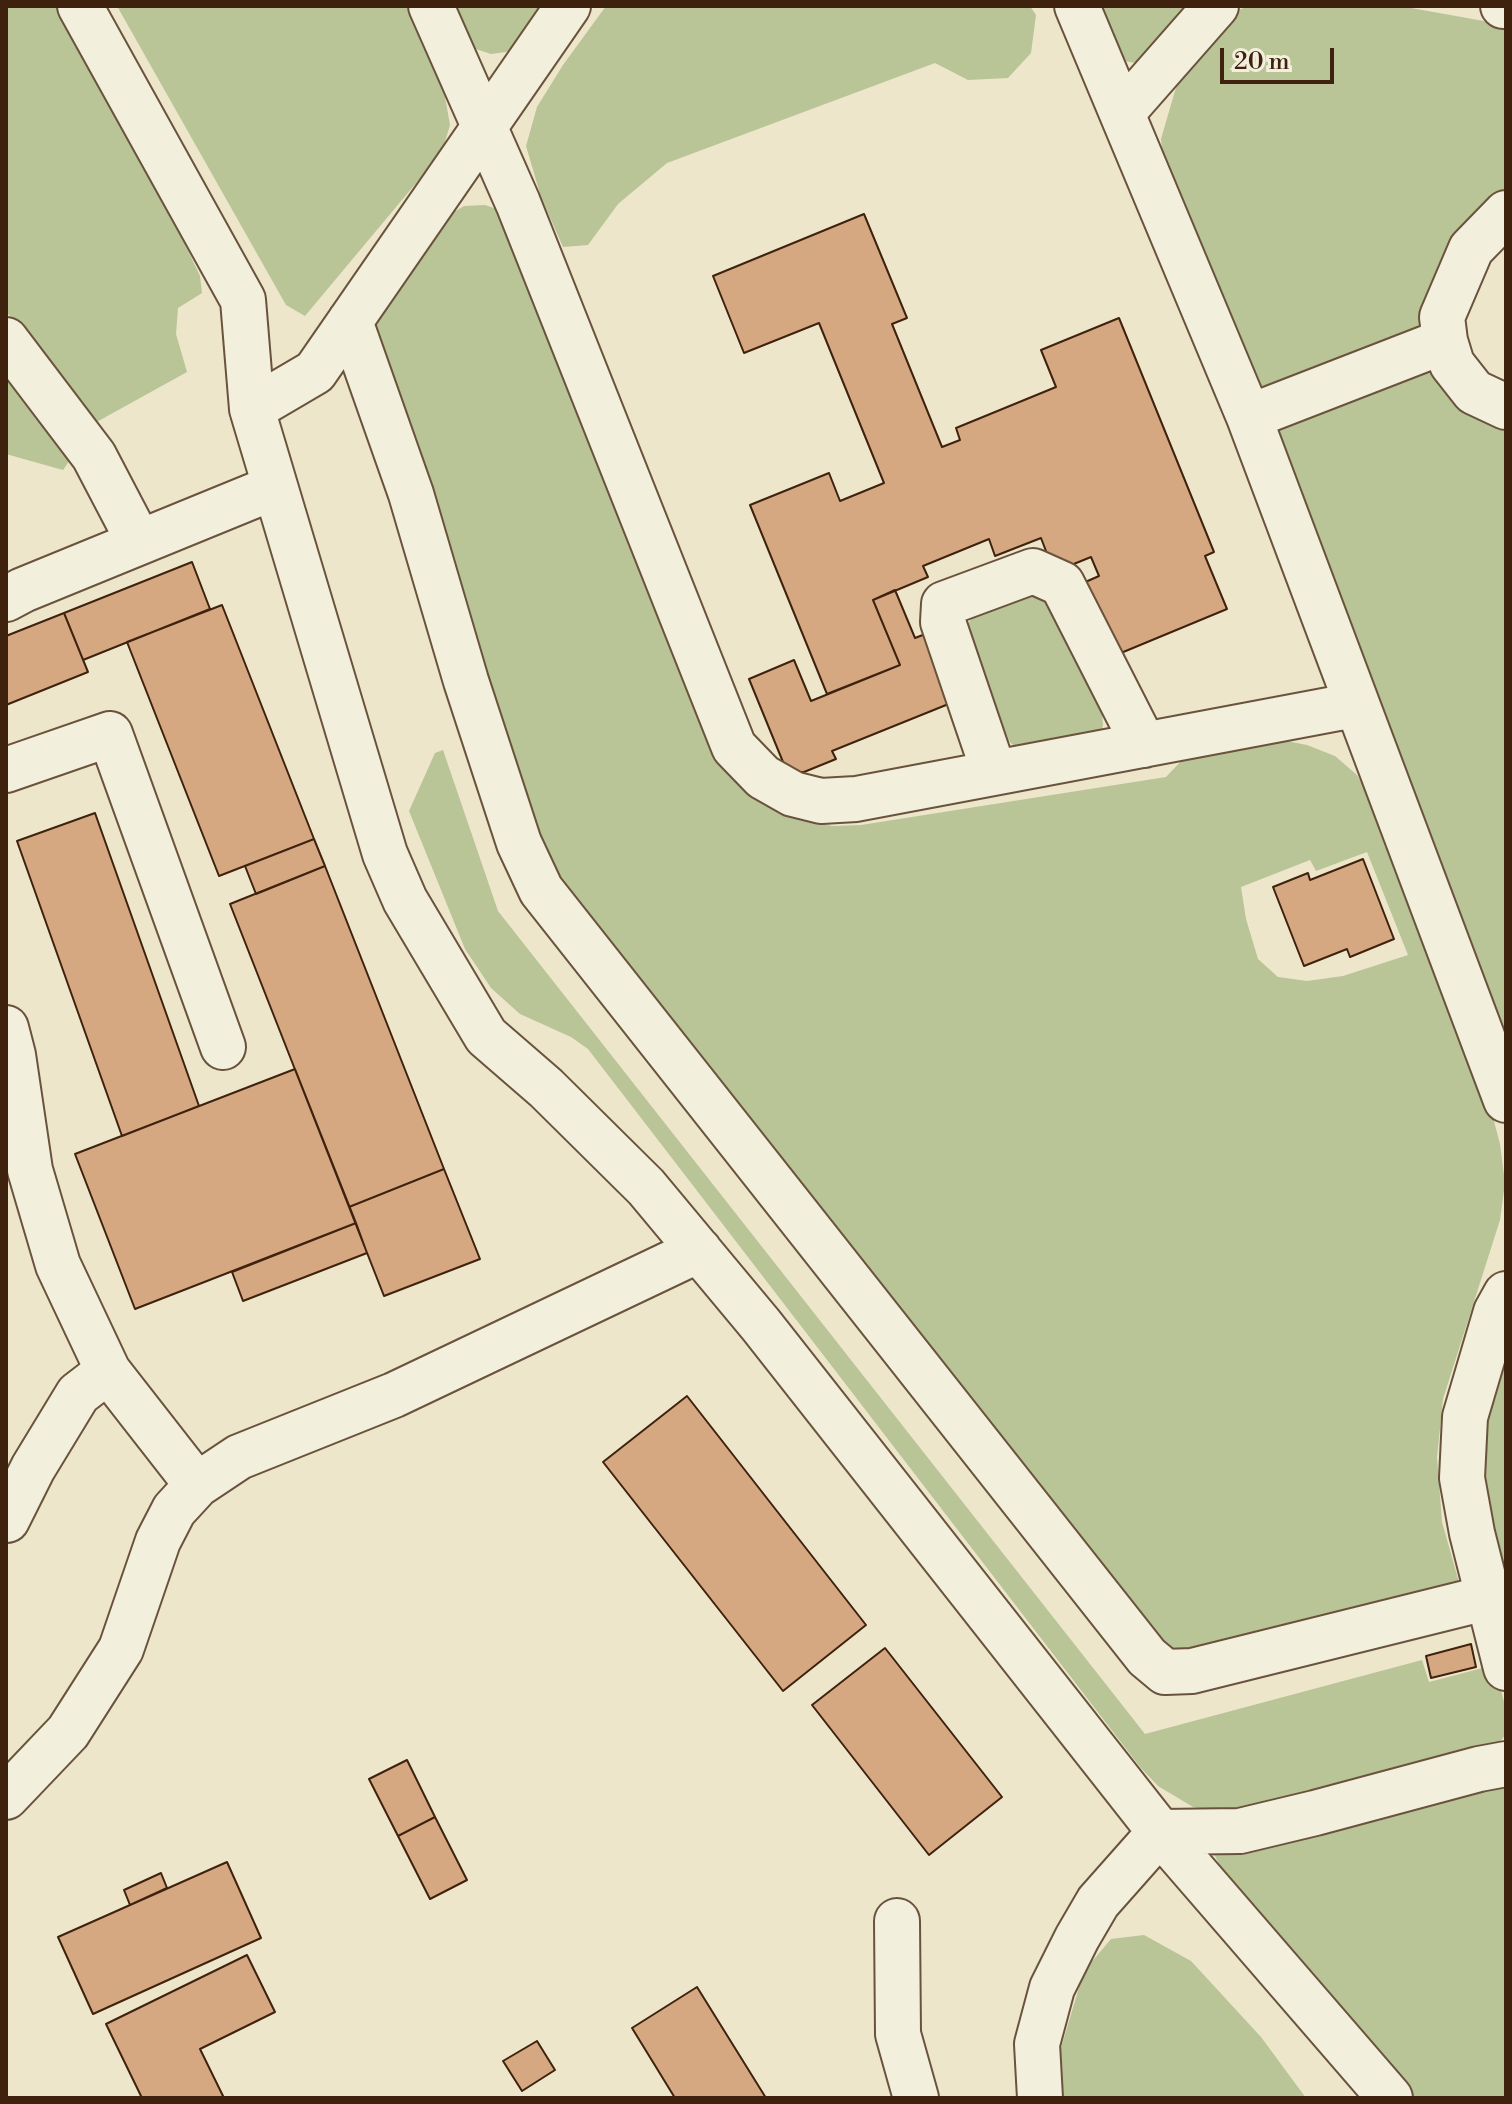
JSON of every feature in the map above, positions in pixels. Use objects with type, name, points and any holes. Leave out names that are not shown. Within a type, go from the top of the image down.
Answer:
[{"type":"street","points":[[80,6],[243,300],[252,409],[385,854],[405,900],[486,1036],[546,1088],[646,1187],[761,1325],[1160,1832],[1390,2098]]},
{"type":"street","points":[[431,6],[524,218],[734,747],[763,777],[793,794],[821,801],[856,799],[1355,705]]},
{"type":"street","points":[[252,409],[315,372],[568,6]]},
{"type":"street","points":[[1077,6],[1249,417],[1506,1100]]},
{"type":"street","points":[[1122,113],[1216,6]]},
{"type":"street","points":[[1506,213],[1471,249],[1442,317],[1452,364],[1474,392],[1506,407]]},
{"type":"street","points":[[350,321],[411,494],[466,681],[519,843],[541,890],[1147,1657],[1165,1672],[1192,1671],[1506,1593]]},
{"type":"street","points":[[6,340],[94,456],[139,542]]},
{"type":"street","points":[[1249,417],[1445,341]]},
{"type":"street","points":[[6,599],[275,487]]},
{"type":"street","points":[[994,772],[943,622],[944,604],[1033,571],[1062,584],[1144,745]]},
{"type":"street","points":[[6,770],[110,734],[223,1047]]},
{"type":"street","points":[[6,1028],[13,1055],[30,1170],[58,1265],[108,1371],[197,1485]]},
{"type":"street","points":[[6,1797],[68,1732],[121,1649],[158,1541],[174,1510],[197,1485],[239,1457],[394,1395],[699,1250]]},
{"type":"street","points":[[1502,1652],[1472,1533],[1462,1478],[1465,1417],[1496,1312],[1506,1294]]},
{"type":"street","points":[[7,1520],[33,1468],[78,1394],[108,1371]]},
{"type":"street","points":[[1040,2098],[1037,2044],[1052,1988],[1098,1902],[1160,1832],[1240,1831],[1506,1764]]},
{"type":"street","points":[[897,1921],[898,2034],[916,2098]]},
{"type":"green space","points":[[6,6],[55,6],[149,168],[200,276],[202,293],[178,308],[176,334],[187,372],[93,424],[6,311]]},
{"type":"green space","points":[[117,6],[412,6],[445,97],[450,125],[442,152],[305,316],[286,305]]},
{"type":"green space","points":[[455,6],[547,6],[521,44],[506,52],[491,54],[473,48]]},
{"type":"green space","points":[[606,6],[1030,6],[1036,15],[1031,53],[1008,78],[968,80],[935,63],[667,163],[618,204],[588,245],[563,247],[541,197],[526,146],[537,107]]},
{"type":"green space","points":[[1101,6],[1185,6],[1160,35],[1149,58],[1135,63],[1124,61],[1118,53]]},
{"type":"green space","points":[[1249,6],[1400,6],[1506,25],[1506,199],[1432,322],[1255,402],[1165,176],[1161,139],[1177,84],[1205,40],[1233,12]]},
{"type":"green space","points":[[485,205],[506,212],[726,756],[808,820],[832,826],[861,825],[1166,777],[1184,758],[1281,740],[1307,745],[1335,756],[1357,775],[1377,810],[1490,1106],[1500,1144],[1505,1183],[1500,1220],[1443,1399],[1437,1457],[1442,1522],[1462,1593],[1170,1656],[554,883],[372,332],[383,305],[449,215],[464,206]],"holes":[[[1367,852],[1408,955],[1343,976],[1307,981],[1278,977],[1258,959],[1246,919],[1241,887],[1310,860],[1316,871]]]},
{"type":"green space","points":[[1428,362],[1506,418],[1506,1042],[1264,421]]},
{"type":"green space","points":[[6,365],[74,454],[63,470],[6,454]]},
{"type":"green space","points":[[1042,590],[1059,600],[1102,714],[1103,725],[1101,733],[1016,748],[1009,741],[967,633],[968,623],[975,615]]},
{"type":"green space","points":[[443,750],[498,911],[1145,1734],[1422,1660],[1429,1682],[1494,1665],[1506,1709],[1506,1734],[1499,1743],[1244,1811],[1218,1812],[1193,1807],[1158,1786],[1140,1767],[588,1049],[571,1037],[520,1014],[491,988],[465,949],[409,811],[435,753]]},
{"type":"green space","points":[[1506,1340],[1506,1579],[1481,1476],[1484,1416]]},
{"type":"green space","points":[[1506,1784],[1506,2098],[1414,2098],[1220,1866],[1213,1852]]},
{"type":"green space","points":[[1144,1935],[1191,1961],[1261,2037],[1306,2098],[1063,2098],[1060,2051],[1084,1971],[1111,1939]]},
{"type":"building","points":[[864,214],[907,318],[892,324],[942,447],[960,440],[956,428],[1056,387],[1041,350],[1119,318],[1214,552],[1205,556],[1227,609],[1104,660],[1074,587],[1099,576],[1091,557],[1054,572],[1041,538],[995,556],[989,539],[923,566],[928,577],[873,600],[900,665],[827,694],[750,505],[829,473],[840,501],[884,483],[819,323],[744,353],[713,276]]},
{"type":"building","points":[[192,562],[210,609],[83,660],[64,613]]},
{"type":"building","points":[[895,590],[915,638],[928,633],[956,701],[832,751],[836,759],[804,772],[792,772],[783,762],[749,679],[794,660],[811,701],[900,665],[873,600]]},
{"type":"building","points":[[222,605],[314,839],[219,876],[127,642]]},
{"type":"building","points":[[64,613],[88,672],[6,705],[6,636]]},
{"type":"building","points":[[95,813],[199,1106],[122,1136],[17,841]]},
{"type":"building","points":[[314,839],[325,866],[256,894],[245,866]]},
{"type":"building","points":[[1363,859],[1394,939],[1350,957],[1347,949],[1304,966],[1273,887],[1308,873],[1310,880]]},
{"type":"building","points":[[325,866],[444,1169],[349,1207],[230,904]]},
{"type":"building","points":[[295,1069],[356,1223],[135,1309],[75,1154]]},
{"type":"building","points":[[444,1169],[480,1259],[384,1296],[349,1207]]},
{"type":"building","points":[[356,1223],[367,1253],[243,1301],[232,1272]]},
{"type":"building","points":[[687,1396],[866,1625],[783,1691],[603,1462]]},
{"type":"building","points":[[1471,1644],[1476,1667],[1431,1678],[1426,1656]]},
{"type":"building","points":[[885,1648],[1002,1797],[929,1855],[812,1705]]},
{"type":"building","points":[[407,1760],[435,1817],[398,1836],[369,1779]]},
{"type":"building","points":[[435,1817],[467,1880],[430,1899],[398,1836]]},
{"type":"building","points":[[227,1862],[261,1938],[93,2014],[58,1937]]},
{"type":"building","points":[[161,1873],[167,1888],[130,1905],[124,1890]]},
{"type":"building","points":[[247,1955],[275,2012],[200,2049],[224,2098],[142,2098],[106,2024]]},
{"type":"building","points":[[697,1987],[766,2098],[675,2098],[632,2028]]},
{"type":"building","points":[[537,2041],[555,2070],[522,2091],[503,2061]]}]
